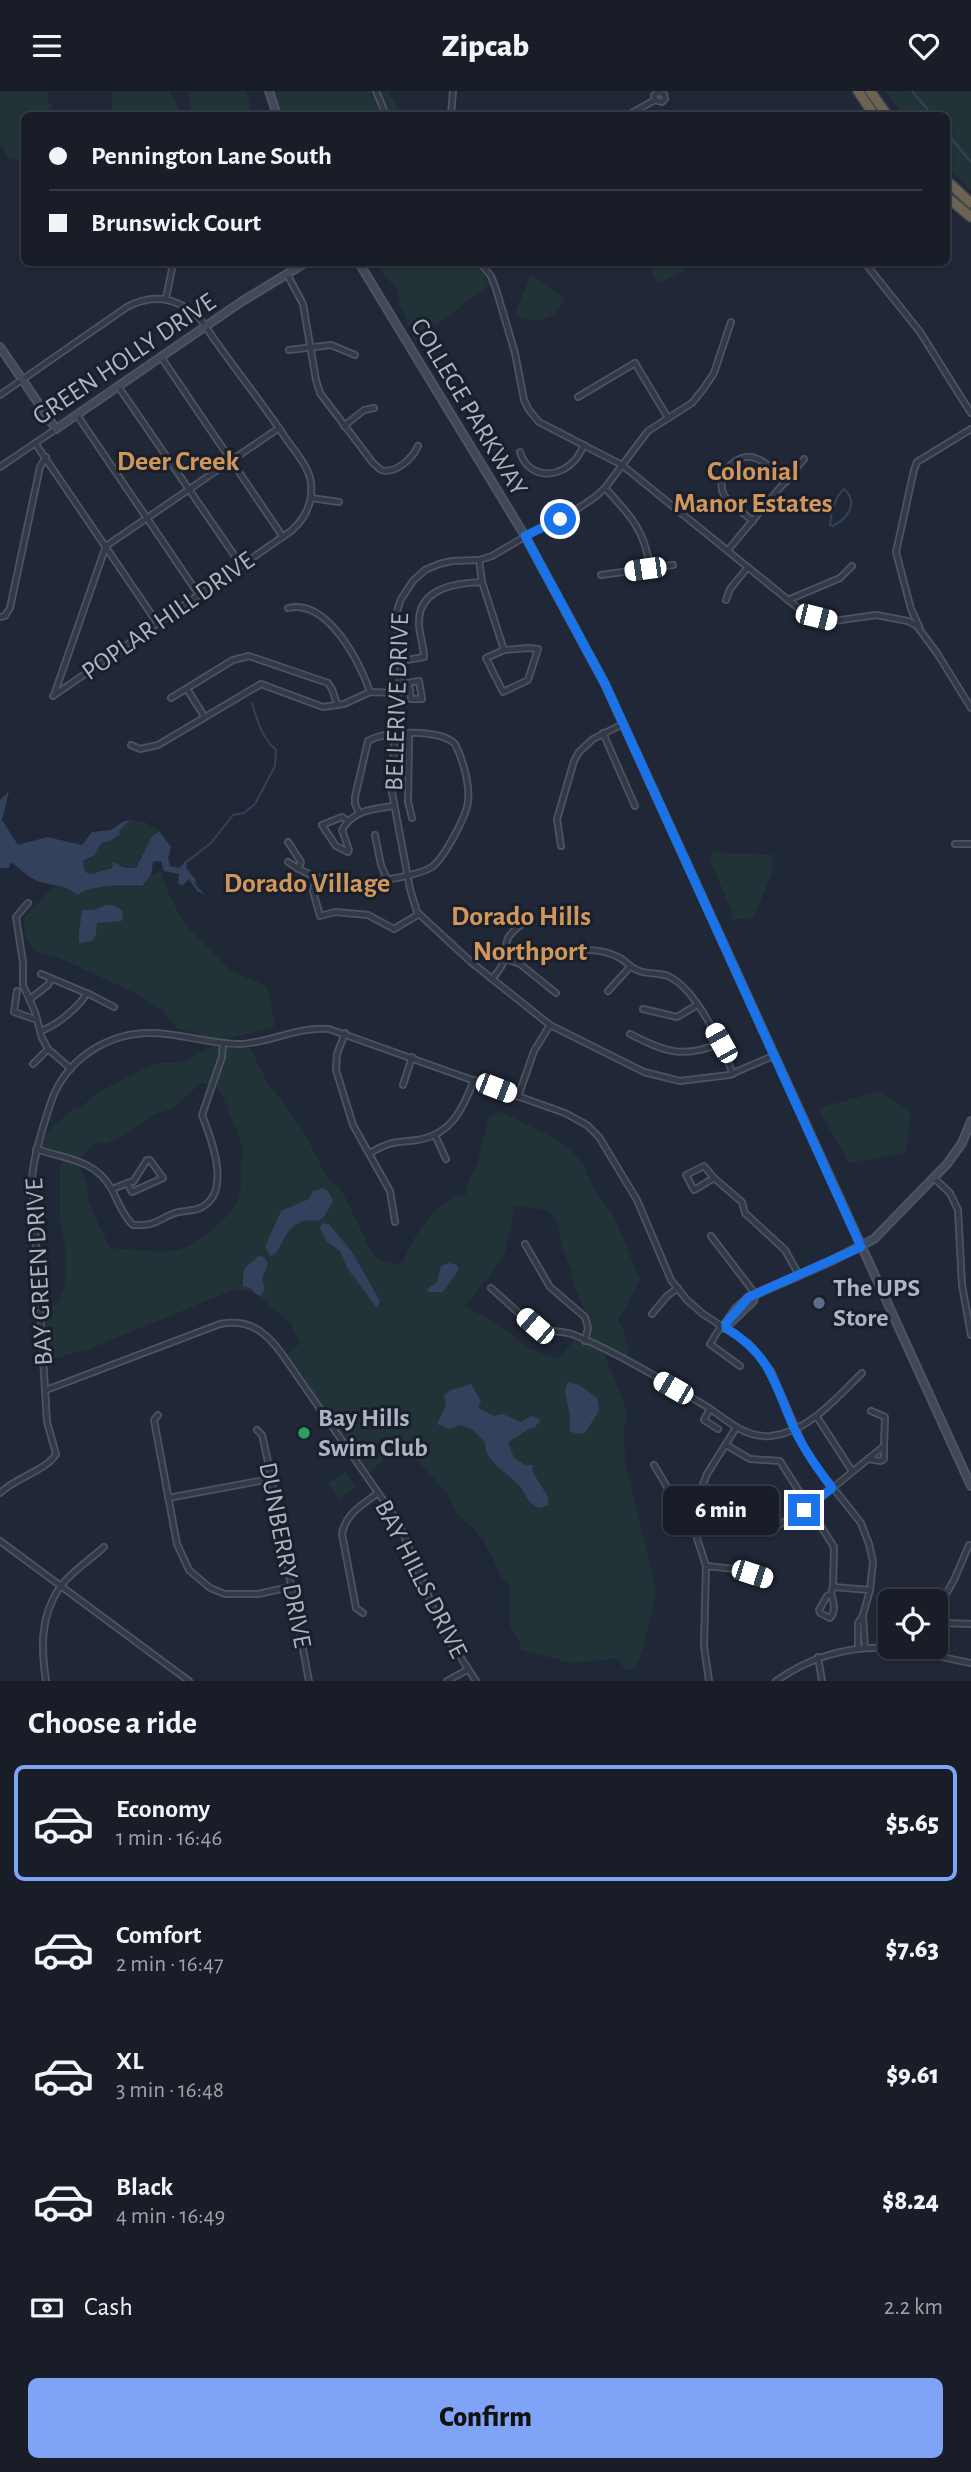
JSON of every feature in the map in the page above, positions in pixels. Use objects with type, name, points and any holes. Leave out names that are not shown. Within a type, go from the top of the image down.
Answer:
[{"type":"highway","points":[[858,91],[872,112]]},
{"type":"highway","points":[[870,91],[885,112]]},
{"type":"highway","points":[[876,91],[891,112]]},
{"type":"highway","points":[[950,184],[971,203]]},
{"type":"highway","points":[[950,200],[971,217]]},
{"type":"main road","points":[[269,91],[276,112]]},
{"type":"main road","name":"GREEN HOLLY DRIVE","points":[[56,429],[161,356],[301,266]]},
{"type":"main road","name":"COLLEGE PARKWAY","points":[[361,266],[525,536],[590,655],[971,1486]]},
{"type":"main road","points":[[0,347],[56,429]]},
{"type":"main road","points":[[723,1327],[749,1297],[874,1239],[935,1178],[954,1155],[971,1121]]},
{"type":"street","points":[[376,91],[385,112]]},
{"type":"street","points":[[451,112],[453,91]]},
{"type":"street","points":[[633,112],[654,100]]},
{"type":"street","points":[[483,266],[491,276],[496,289],[528,410],[539,422],[622,465],[729,550],[787,601],[816,617],[834,621],[884,616],[908,621],[922,630]]},
{"type":"street","points":[[867,266],[920,331],[971,413]]},
{"type":"street","points":[[166,298],[172,269]]},
{"type":"street","points":[[287,274],[303,304],[320,393],[344,426],[374,464],[384,471],[391,471],[405,462],[418,446]]},
{"type":"street","points":[[0,395],[127,307],[142,300],[166,298],[184,306],[205,327],[279,428],[306,468],[311,481],[311,498],[339,502]]},
{"type":"street","name":"BELLERIVE DRIVE","points":[[731,322],[714,373],[692,403],[648,431],[605,488],[580,509],[492,556],[439,564],[425,570],[413,581],[401,599],[397,611],[401,661],[391,782],[411,897],[419,914],[492,979],[550,1025],[644,1072],[680,1081],[720,1078],[773,1056]]},
{"type":"street","points":[[289,350],[337,346],[355,355]]},
{"type":"street","points":[[161,356],[283,537]]},
{"type":"street","points":[[578,397],[635,363],[668,418]]},
{"type":"street","points":[[118,386],[241,565]]},
{"type":"street","points":[[344,426],[364,410],[374,408]]},
{"type":"street","points":[[77,415],[199,595]]},
{"type":"street","points":[[106,546],[279,428]]},
{"type":"street","name":"GREEN HOLLY DRIVE","points":[[0,467],[56,429]]},
{"type":"street","points":[[971,429],[917,462],[896,552],[911,609],[971,708]]},
{"type":"street","points":[[35,443],[158,624]]},
{"type":"street","points":[[520,452],[529,469],[549,473],[565,468],[575,461],[584,446]]},
{"type":"street","points":[[0,617],[5,616],[10,608],[40,467],[46,457]]},
{"type":"street","points":[[753,520],[726,499],[722,491],[723,476],[735,461],[744,457],[758,458],[786,482]]},
{"type":"street","points":[[729,550],[804,459]]},
{"type":"street","points":[[605,488],[640,530],[648,551],[650,568]]},
{"type":"street","name":"POPLAR HILL DRIVE","points":[[106,546],[53,696],[283,537],[304,518],[311,498]]},
{"type":"street","points":[[479,560],[482,582],[504,650]]},
{"type":"street","points":[[601,575],[673,565]]},
{"type":"street","points":[[787,601],[840,578],[852,566]]},
{"type":"street","points":[[726,600],[730,589],[748,567]]},
{"type":"street","points":[[401,661],[424,657],[419,615],[432,594],[455,584],[482,582]]},
{"type":"street","points":[[288,608],[306,609],[319,614],[332,624],[370,692]]},
{"type":"street","points":[[538,649],[527,680],[503,692],[486,658],[504,650],[538,649]]},
{"type":"street","points":[[171,698],[233,660],[249,656],[328,683],[337,704]]},
{"type":"street","points":[[419,681],[422,699],[411,699],[410,690],[408,683],[419,681]]},
{"type":"street","points":[[131,744],[140,749],[158,745],[261,684],[323,706],[344,704],[370,692],[410,690]]},
{"type":"street","points":[[187,689],[204,716]]},
{"type":"street","points":[[561,846],[557,819],[574,761],[585,746],[603,733],[623,724]]},
{"type":"street","points":[[288,862],[316,878],[350,884],[407,876],[426,870],[443,855],[468,802],[460,754],[452,740],[441,736],[395,733],[378,735],[366,744],[355,797],[359,813]]},
{"type":"street","points":[[409,733],[408,802],[412,818]]},
{"type":"street","points":[[603,733],[635,806]]},
{"type":"street","points":[[348,821],[342,817],[322,825],[337,846],[348,852],[342,830],[348,821],[359,813],[394,806]]},
{"type":"street","points":[[375,835],[381,865],[387,879]]},
{"type":"street","points":[[288,842],[301,862],[298,869]]},
{"type":"street","points":[[955,844],[971,844]]},
{"type":"street","points":[[316,878],[313,891],[320,916],[335,912],[368,915],[394,929],[419,914]]},
{"type":"street","points":[[28,903],[16,917],[23,963],[23,985],[48,1049],[71,1069]]},
{"type":"street","points":[[492,979],[503,965],[508,937],[521,925]]},
{"type":"street","points":[[562,952],[600,950],[617,956],[644,974],[667,976],[686,991],[697,1005],[721,1043],[733,1074]]},
{"type":"street","points":[[504,958],[520,964],[556,993]]},
{"type":"street","points":[[608,991],[630,967]]},
{"type":"street","points":[[41,974],[114,1007]]},
{"type":"street","points":[[30,999],[48,985],[51,979]]},
{"type":"street","points":[[16,991],[14,1012],[38,1020]]},
{"type":"street","points":[[40,1031],[59,1019],[87,993]]},
{"type":"street","points":[[643,1009],[677,1017],[697,1005]]},
{"type":"street","points":[[518,1097],[534,1051],[550,1025]]},
{"type":"street","name":"BAY GREEN DRIVE","points":[[0,1493],[13,1481],[54,1458],[55,1448],[47,1422],[32,1179],[36,1149],[54,1093],[71,1069],[92,1050],[106,1042],[130,1035],[157,1033],[223,1044],[259,1042],[309,1029],[329,1029],[575,1117],[599,1137],[637,1200],[667,1270],[678,1288],[694,1308],[749,1344],[771,1371],[794,1428],[815,1465],[858,1518],[873,1562],[870,1590],[858,1623],[858,1649]]},
{"type":"street","points":[[345,1033],[337,1055],[336,1070],[350,1117],[390,1191],[395,1222]]},
{"type":"street","points":[[630,1034],[671,1052],[697,1052],[721,1043]]},
{"type":"street","points":[[36,1149],[86,1162],[103,1175],[133,1225],[155,1224],[174,1213],[198,1209],[208,1202],[217,1185],[213,1142],[202,1115],[206,1096],[222,1057],[223,1044]]},
{"type":"street","points":[[33,1065],[48,1049]]},
{"type":"street","points":[[403,1085],[412,1058]]},
{"type":"street","points":[[370,1153],[390,1142],[418,1140],[435,1135],[458,1117],[474,1080]]},
{"type":"street","points":[[435,1135],[446,1159]]},
{"type":"street","points":[[112,1189],[127,1184],[133,1182],[147,1160],[150,1160],[163,1178],[132,1192],[127,1184]]},
{"type":"street","points":[[714,1178],[694,1190],[686,1175],[704,1166],[742,1202],[745,1213],[785,1249],[799,1275]]},
{"type":"street","points":[[935,1178],[956,1202],[963,1243],[962,1285],[971,1335]]},
{"type":"street","points":[[711,1236],[755,1296]]},
{"type":"street","points":[[524,1244],[550,1287],[585,1318],[589,1328],[585,1341]]},
{"type":"street","points":[[491,1288],[535,1326],[544,1330],[569,1333],[636,1366],[710,1409],[736,1428],[764,1436],[778,1434],[817,1417],[862,1374]]},
{"type":"street","points":[[652,1314],[667,1296],[678,1288]]},
{"type":"street","name":"BAY HILLS DRIVE","points":[[46,1390],[220,1324],[250,1324],[272,1340],[399,1523],[441,1627],[476,1681]]},
{"type":"street","points":[[723,1327],[710,1344],[740,1366]]},
{"type":"street","points":[[710,1409],[704,1420],[718,1429]]},
{"type":"street","points":[[868,1459],[884,1459],[885,1417],[871,1411]]},
{"type":"street","points":[[158,1415],[154,1420],[168,1498],[180,1554],[189,1570],[219,1592],[236,1595],[290,1587]]},
{"type":"street","points":[[817,1417],[852,1471]]},
{"type":"street","points":[[709,1681],[704,1646],[706,1566],[695,1532],[694,1509],[707,1474],[736,1428]]},
{"type":"street","name":"DUNBERRY DRIVE","points":[[257,1430],[262,1435],[309,1681]]},
{"type":"street","points":[[726,1445],[750,1459],[779,1460],[834,1547],[833,1587],[819,1610],[829,1618],[833,1614],[834,1600],[831,1594]]},
{"type":"street","points":[[769,1525],[770,1521],[761,1507],[756,1505],[753,1521],[769,1525],[779,1525],[808,1507],[884,1446]]},
{"type":"street","points":[[654,1465],[672,1495],[694,1509]]},
{"type":"street","points":[[168,1498],[270,1479]]},
{"type":"street","points":[[363,1613],[356,1608],[342,1534],[350,1513],[378,1493]]},
{"type":"street","points":[[0,1541],[189,1681]]},
{"type":"street","points":[[948,1589],[969,1545]]},
{"type":"street","points":[[46,1681],[42,1632],[61,1587],[104,1547]]},
{"type":"street","points":[[706,1566],[735,1569],[769,1579]]},
{"type":"street","points":[[833,1587],[870,1590]]},
{"type":"street","name":"BAY GREEN DRIVE","points":[[863,1615],[865,1648]]},
{"type":"street","points":[[948,1623],[971,1625]]},
{"type":"street","points":[[776,1681],[791,1670],[818,1657],[858,1649],[878,1648]]},
{"type":"street","points":[[818,1657],[822,1681]]},
{"type":"street","points":[[948,1658],[971,1663]]},
{"type":"street","points":[[447,1681],[469,1672]]},
{"type":"street","name":"BAY HILLS DRIVE","points":[[469,1672],[470,1681]]},
{"type":"shaded area","points":[[0,91],[48,91],[51,112],[21,112],[21,161],[9,158],[0,144]]},
{"type":"shaded area","points":[[112,91],[169,91],[179,108],[177,112],[111,112]]},
{"type":"shaded area","points":[[188,91],[246,91],[251,112],[191,112]]},
{"type":"shaded area","points":[[274,91],[388,91],[399,112],[282,112]]},
{"type":"shaded area","points":[[885,91],[971,91],[971,190],[950,170],[950,112],[902,112]]},
{"type":"shaded area","points":[[377,266],[477,266],[490,284],[415,342],[399,301],[398,291]]},
{"type":"shaded area","points":[[648,266],[692,266],[658,284]]},
{"type":"shaded area","points":[[531,275],[565,299],[550,317],[530,320],[514,316]]},
{"type":"shaded area","points":[[130,820],[145,822],[159,831],[152,836],[135,868],[116,865],[91,874],[85,872],[83,862],[95,855],[100,843],[110,841]]},
{"type":"shaded area","points":[[713,852],[773,855],[771,875],[753,918],[731,920],[732,912],[709,858]]},
{"type":"shaded area","points":[[161,871],[170,897],[185,924],[231,971],[267,986],[275,1024],[272,1028],[221,1040],[206,1039],[196,1033],[177,1029],[163,1011],[139,995],[57,957],[34,951],[25,936],[24,917],[58,882],[103,887],[141,887],[151,875]]},
{"type":"shaded area","points":[[212,1046],[250,1048],[266,1080],[303,1130],[328,1179],[338,1186],[344,1195],[371,1251],[382,1261],[399,1264],[435,1211],[450,1200],[466,1194],[489,1116],[497,1112],[553,1137],[571,1150],[586,1168],[593,1188],[614,1216],[640,1280],[618,1321],[623,1329],[629,1354],[626,1357],[613,1353],[590,1337],[590,1321],[574,1286],[556,1218],[548,1210],[515,1206],[505,1253],[465,1306],[498,1324],[529,1349],[559,1359],[574,1340],[602,1348],[628,1413],[624,1430],[625,1462],[656,1589],[646,1638],[634,1668],[624,1669],[620,1661],[615,1659],[571,1663],[521,1650],[510,1626],[509,1586],[501,1577],[477,1532],[456,1512],[448,1495],[430,1474],[402,1447],[395,1448],[365,1477],[339,1433],[285,1356],[300,1343],[291,1324],[252,1291],[233,1290],[92,1348],[51,1360],[44,1337],[47,1310],[59,1302],[66,1282],[66,1251],[60,1221],[60,1168],[63,1160],[78,1163],[87,1184],[88,1201],[110,1248],[171,1251],[200,1239],[228,1215],[240,1192],[244,1150],[223,1097],[215,1087],[201,1083],[172,1109],[155,1114],[122,1137],[103,1144],[96,1142],[78,1159],[41,1147],[46,1134],[73,1108],[83,1106],[95,1094],[145,1068],[160,1063],[182,1062]]},
{"type":"shaded area","points":[[884,1090],[885,1096],[911,1111],[906,1153],[849,1163],[818,1108]]},
{"type":"shaded area","points":[[345,1472],[356,1487],[339,1499],[328,1483]]},
{"type":"water","points":[[9,791],[2,820],[18,845],[47,837],[82,845],[92,832],[111,830],[130,820],[119,831],[120,834],[101,843],[95,855],[83,861],[85,872],[91,874],[112,868],[113,862],[123,867],[136,868],[152,836],[159,831],[171,847],[168,858],[170,866],[179,868],[186,861],[187,869],[196,880],[195,884],[205,895],[197,891],[189,879],[182,886],[178,883],[179,874],[164,871],[161,861],[153,862],[151,875],[142,886],[99,887],[77,895],[67,888],[33,879],[14,864],[10,863],[9,868],[0,868],[0,800]]},
{"type":"water","points":[[106,905],[122,910],[121,921],[97,923],[92,941],[79,943],[82,910],[94,910]]},
{"type":"water","points":[[322,1188],[327,1190],[333,1200],[328,1211],[319,1220],[302,1221],[295,1225],[276,1253],[271,1256],[265,1247],[281,1211],[309,1199],[313,1191]]},
{"type":"water","points":[[323,1223],[329,1224],[352,1252],[380,1301],[377,1308],[348,1269],[340,1251],[327,1242],[320,1228]]},
{"type":"water","points":[[258,1256],[264,1257],[268,1263],[262,1279],[265,1288],[261,1296],[243,1286],[244,1270]]},
{"type":"water","points":[[449,1263],[457,1265],[459,1269],[443,1292],[429,1292],[427,1289],[437,1282],[441,1266]]},
{"type":"water","points":[[569,1382],[579,1385],[597,1398],[599,1411],[585,1433],[576,1434],[570,1431],[565,1391]]},
{"type":"water","points":[[471,1384],[481,1401],[478,1408],[494,1416],[503,1414],[521,1422],[531,1416],[541,1420],[534,1428],[508,1442],[514,1458],[525,1465],[533,1465],[532,1471],[548,1497],[548,1505],[540,1508],[532,1504],[518,1484],[488,1455],[485,1442],[473,1430],[461,1425],[449,1429],[437,1424],[446,1405],[444,1395]]},
{"type":"waterway","points":[[912,91],[930,112]]},
{"type":"waterway","points":[[950,137],[971,162]]},
{"type":"waterway","points":[[844,489],[851,500],[850,510],[838,523],[830,525],[834,505],[844,489]]},
{"type":"waterway","points":[[185,863],[211,843],[233,815],[244,813],[255,804],[275,766],[276,750],[263,734],[252,703]]},
{"type":"place","name":"The UPS Store","points":[[819,1303]]},
{"type":"place","name":"Bay Hills Swim Club","points":[[304,1433]]},
{"type":"district","name":"Deer Creek","points":[[178,462]]},
{"type":"district","name":"Colonial Manor Estates","points":[[753,488]]},
{"type":"district","name":"Dorado Village","points":[[307,884]]},
{"type":"district","name":"Dorado Hills","points":[[521,917]]},
{"type":"district","name":"Northport","points":[[530,952]]},
{"type":"route","points":[[560,519],[525,536],[605,684],[861,1247],[749,1297],[726,1323],[726,1328],[749,1344],[771,1371],[794,1428],[832,1488],[804,1510]]}]
